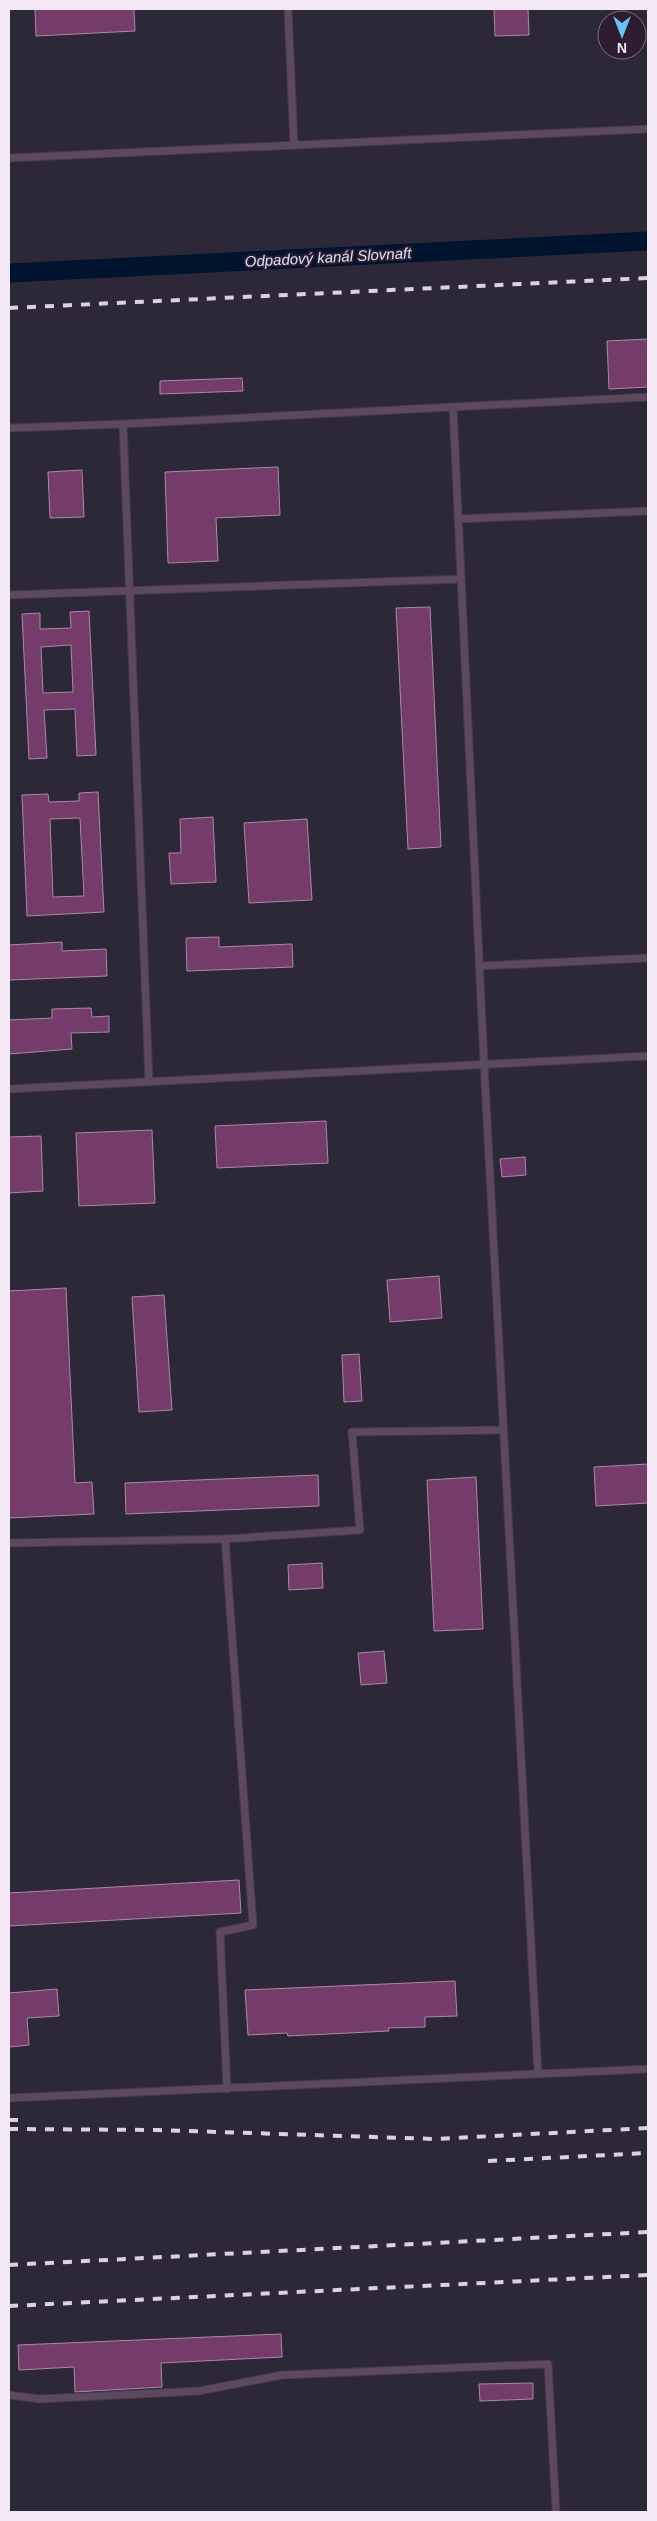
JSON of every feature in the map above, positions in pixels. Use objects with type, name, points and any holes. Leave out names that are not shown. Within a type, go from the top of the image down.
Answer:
[{"type":"lane","points":[[288,9],[294,145]]},
{"type":"lane","points":[[9,158],[648,129]]},
{"type":"lane","points":[[9,428],[124,424],[648,397]]},
{"type":"lane","points":[[453,407],[479,966],[538,2074]]},
{"type":"lane","points":[[124,424],[149,1082]]},
{"type":"lane","points":[[458,518],[648,511]]},
{"type":"lane","points":[[9,595],[461,578]]},
{"type":"lane","points":[[479,966],[648,958]]},
{"type":"lane","points":[[9,1089],[648,1056]]},
{"type":"lane","points":[[9,1542],[225,1539],[360,1530],[352,1432],[503,1430]]},
{"type":"lane","points":[[225,1539],[253,1925],[220,1932],[227,2089]]},
{"type":"lane","points":[[9,2098],[648,2069]]},
{"type":"lane","points":[[9,2395],[40,2399],[200,2391],[282,2376],[548,2364],[556,2512]]},
{"type":"shaded area","points":[[9,9],[648,9],[648,2512],[9,2512]]},
{"type":"building","points":[[35,9],[134,9],[135,31],[36,36]]},
{"type":"building","points":[[494,9],[528,9],[529,35],[495,36]]},
{"type":"building","points":[[648,339],[648,387],[609,389],[607,341]]},
{"type":"building","points":[[242,378],[243,391],[160,394],[160,381]]},
{"type":"building","points":[[278,467],[280,515],[216,518],[218,561],[168,563],[165,472]]},
{"type":"building","points":[[82,470],[84,517],[50,518],[48,472]]},
{"type":"building","points":[[430,607],[441,847],[408,849],[396,608]]},
{"type":"building","points":[[89,611],[96,755],[77,756],[75,709],[44,710],[47,758],[29,759],[22,614],[40,613],[40,629],[71,628],[70,612]],"holes":[[[71,645],[73,692],[43,693],[41,647]]]},
{"type":"building","points":[[98,792],[104,912],[27,916],[22,795],[48,794],[49,802],[79,801],[79,793]],"holes":[[[80,818],[84,896],[53,897],[50,819]]]},
{"type":"building","points":[[213,817],[216,882],[171,884],[169,853],[181,853],[180,819]]},
{"type":"building","points":[[307,819],[312,900],[249,903],[244,823]]},
{"type":"building","points":[[219,937],[219,947],[292,944],[293,967],[187,971],[186,938]]},
{"type":"building","points":[[62,942],[62,951],[106,949],[107,976],[9,980],[9,945]]},
{"type":"building","points":[[91,1008],[92,1017],[109,1016],[109,1032],[71,1033],[72,1049],[9,1054],[9,1020],[52,1018],[52,1009]]},
{"type":"building","points":[[326,1121],[328,1163],[217,1168],[215,1126]]},
{"type":"building","points":[[152,1130],[155,1203],[79,1206],[76,1133]]},
{"type":"building","points":[[41,1136],[43,1191],[9,1193],[9,1137]]},
{"type":"building","points":[[525,1157],[526,1175],[502,1177],[500,1159]]},
{"type":"building","points":[[439,1276],[442,1318],[390,1322],[387,1280]]},
{"type":"building","points":[[66,1288],[75,1483],[92,1482],[94,1514],[9,1518],[9,1291]]},
{"type":"building","points":[[164,1295],[172,1410],[139,1412],[132,1297]]},
{"type":"building","points":[[359,1354],[362,1401],[344,1402],[342,1355]]},
{"type":"building","points":[[648,1464],[648,1503],[596,1506],[594,1467]]},
{"type":"building","points":[[318,1475],[319,1506],[126,1514],[125,1483]]},
{"type":"building","points":[[476,1477],[483,1629],[434,1631],[427,1480]]},
{"type":"building","points":[[322,1563],[323,1588],[289,1590],[288,1565]]},
{"type":"building","points":[[384,1651],[387,1683],[361,1685],[358,1653]]},
{"type":"building","points":[[239,1880],[241,1913],[9,1926],[9,1893]]},
{"type":"building","points":[[455,1981],[457,2016],[425,2017],[425,2027],[388,2028],[389,2031],[288,2036],[287,2033],[248,2035],[245,1990]]},
{"type":"building","points":[[57,1989],[59,2016],[27,2018],[29,2045],[9,2047],[9,1993]]},
{"type":"building","points":[[281,2334],[282,2357],[161,2363],[162,2387],[75,2392],[74,2367],[19,2370],[18,2345]]},
{"type":"building","points":[[533,2383],[533,2399],[480,2401],[479,2384]]},
{"type":"waterway","name":"Odpadový kanál Slovnaft","points":[[9,273],[648,241]]},
{"type":"railway","points":[[9,308],[648,278]]},
{"type":"railway","points":[[9,2120],[23,2120]]},
{"type":"railway","points":[[9,2129],[158,2130],[435,2139],[648,2128]]},
{"type":"railway","points":[[488,2161],[648,2153]]},
{"type":"railway","points":[[9,2265],[648,2232]]},
{"type":"railway","points":[[9,2306],[648,2275]]}]
